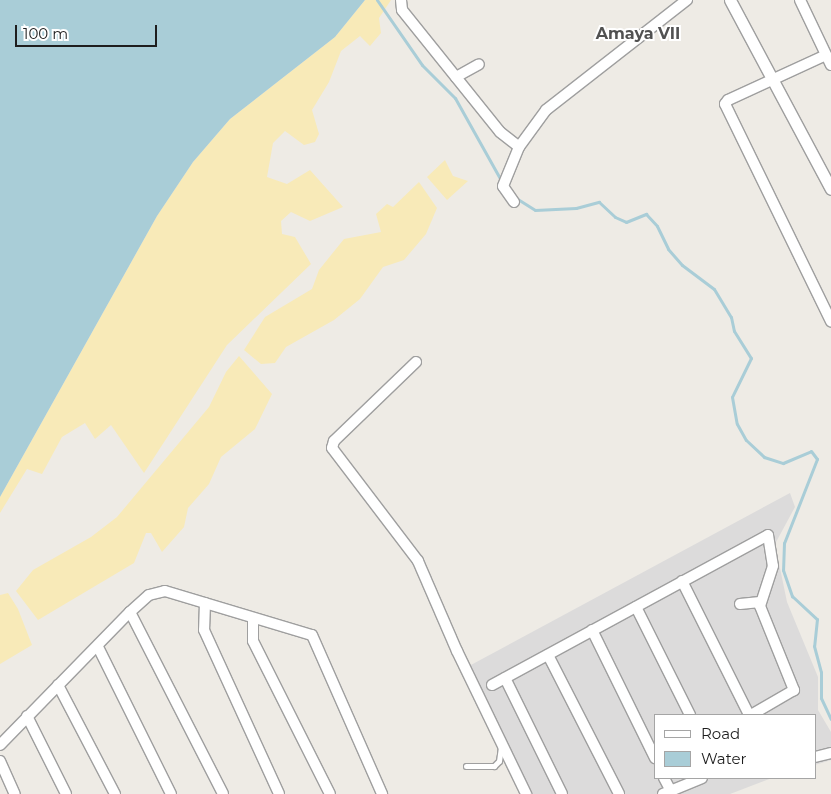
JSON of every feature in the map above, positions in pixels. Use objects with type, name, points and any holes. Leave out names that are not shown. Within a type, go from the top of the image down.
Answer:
[{"type":"street","points":[[402,0],[402,10],[500,132],[519,147]]},
{"type":"street","points":[[514,202],[504,182],[519,147],[546,110],[687,0]]},
{"type":"street","points":[[730,0],[831,189]]},
{"type":"street","points":[[800,0],[831,65]]},
{"type":"street","points":[[826,55],[728,100],[726,109],[831,322]]},
{"type":"street","points":[[456,77],[479,64]]},
{"type":"street","points":[[416,362],[333,442],[332,448],[418,561],[526,794]]},
{"type":"street","points":[[492,685],[768,535],[773,566],[760,602],[794,690],[752,714]]},
{"type":"street","points":[[682,581],[749,714]]},
{"type":"street","points":[[0,745],[148,595],[165,591],[312,635],[382,794]]},
{"type":"street","points":[[740,604],[760,602]]},
{"type":"street","points":[[205,603],[204,630],[279,794]]},
{"type":"street","points":[[636,606],[690,714]]},
{"type":"street","points":[[130,612],[223,794]]},
{"type":"street","points":[[253,618],[254,640],[330,794]]},
{"type":"street","points":[[592,630],[654,756]]},
{"type":"street","points":[[98,647],[171,794]]},
{"type":"street","points":[[548,654],[619,794]]},
{"type":"street","points":[[505,678],[562,794]]},
{"type":"street","points":[[58,685],[115,794]]},
{"type":"street","points":[[27,716],[66,794]]},
{"type":"street","points":[[816,757],[831,753]]},
{"type":"street","points":[[0,761],[15,794]]},
{"type":"street","points":[[664,779],[667,792],[700,779]]},
{"type":"lane","points":[[466,766],[494,766],[499,761],[502,742]]},
{"type":"shaded area","points":[[790,493],[795,507],[775,544],[787,602],[818,677],[818,710],[831,732],[831,760],[816,765],[816,714],[654,714],[654,779],[769,779],[730,794],[531,794],[469,666]]},
{"type":"sand","points":[[365,0],[391,0],[379,18],[381,33],[370,46],[360,36],[341,51],[329,82],[312,110],[319,134],[315,142],[304,145],[285,131],[273,143],[267,177],[287,184],[310,170],[343,207],[310,221],[291,212],[281,221],[282,234],[295,237],[311,264],[227,345],[144,473],[111,425],[95,439],[85,423],[62,437],[42,474],[27,469],[0,513],[0,497],[157,216],[193,162],[230,119],[335,37]]},
{"type":"sand","points":[[445,160],[453,176],[468,181],[447,200],[427,177]]},
{"type":"sand","points":[[419,182],[437,208],[426,234],[404,260],[383,267],[360,299],[334,320],[286,347],[275,363],[261,364],[244,350],[265,317],[312,289],[319,270],[344,239],[381,232],[376,214],[387,204],[393,207]]},
{"type":"sand","points":[[239,356],[272,394],[255,429],[221,457],[209,484],[188,508],[184,527],[162,552],[151,533],[146,533],[134,563],[38,620],[16,591],[33,570],[91,537],[117,517],[209,407],[226,372]]},
{"type":"sand","points":[[8,593],[18,609],[32,645],[0,664],[0,595]]},
{"type":"water","points":[[0,0],[365,0],[335,37],[230,119],[193,162],[157,216],[0,497]]},
{"type":"waterway","points":[[377,0],[422,65],[455,98],[502,182]]},
{"type":"waterway","points":[[516,198],[535,210],[576,208],[599,202],[615,217],[626,222],[646,214],[657,226],[668,249],[682,265],[714,289],[731,317],[734,331],[751,358],[732,397],[737,424],[746,440],[764,457],[783,463],[811,451],[817,459],[784,543],[783,570],[792,596],[817,619],[814,646],[821,672],[821,698],[831,719]]},
{"type":"district","name":"Amaya VII","points":[[638,34]]}]
